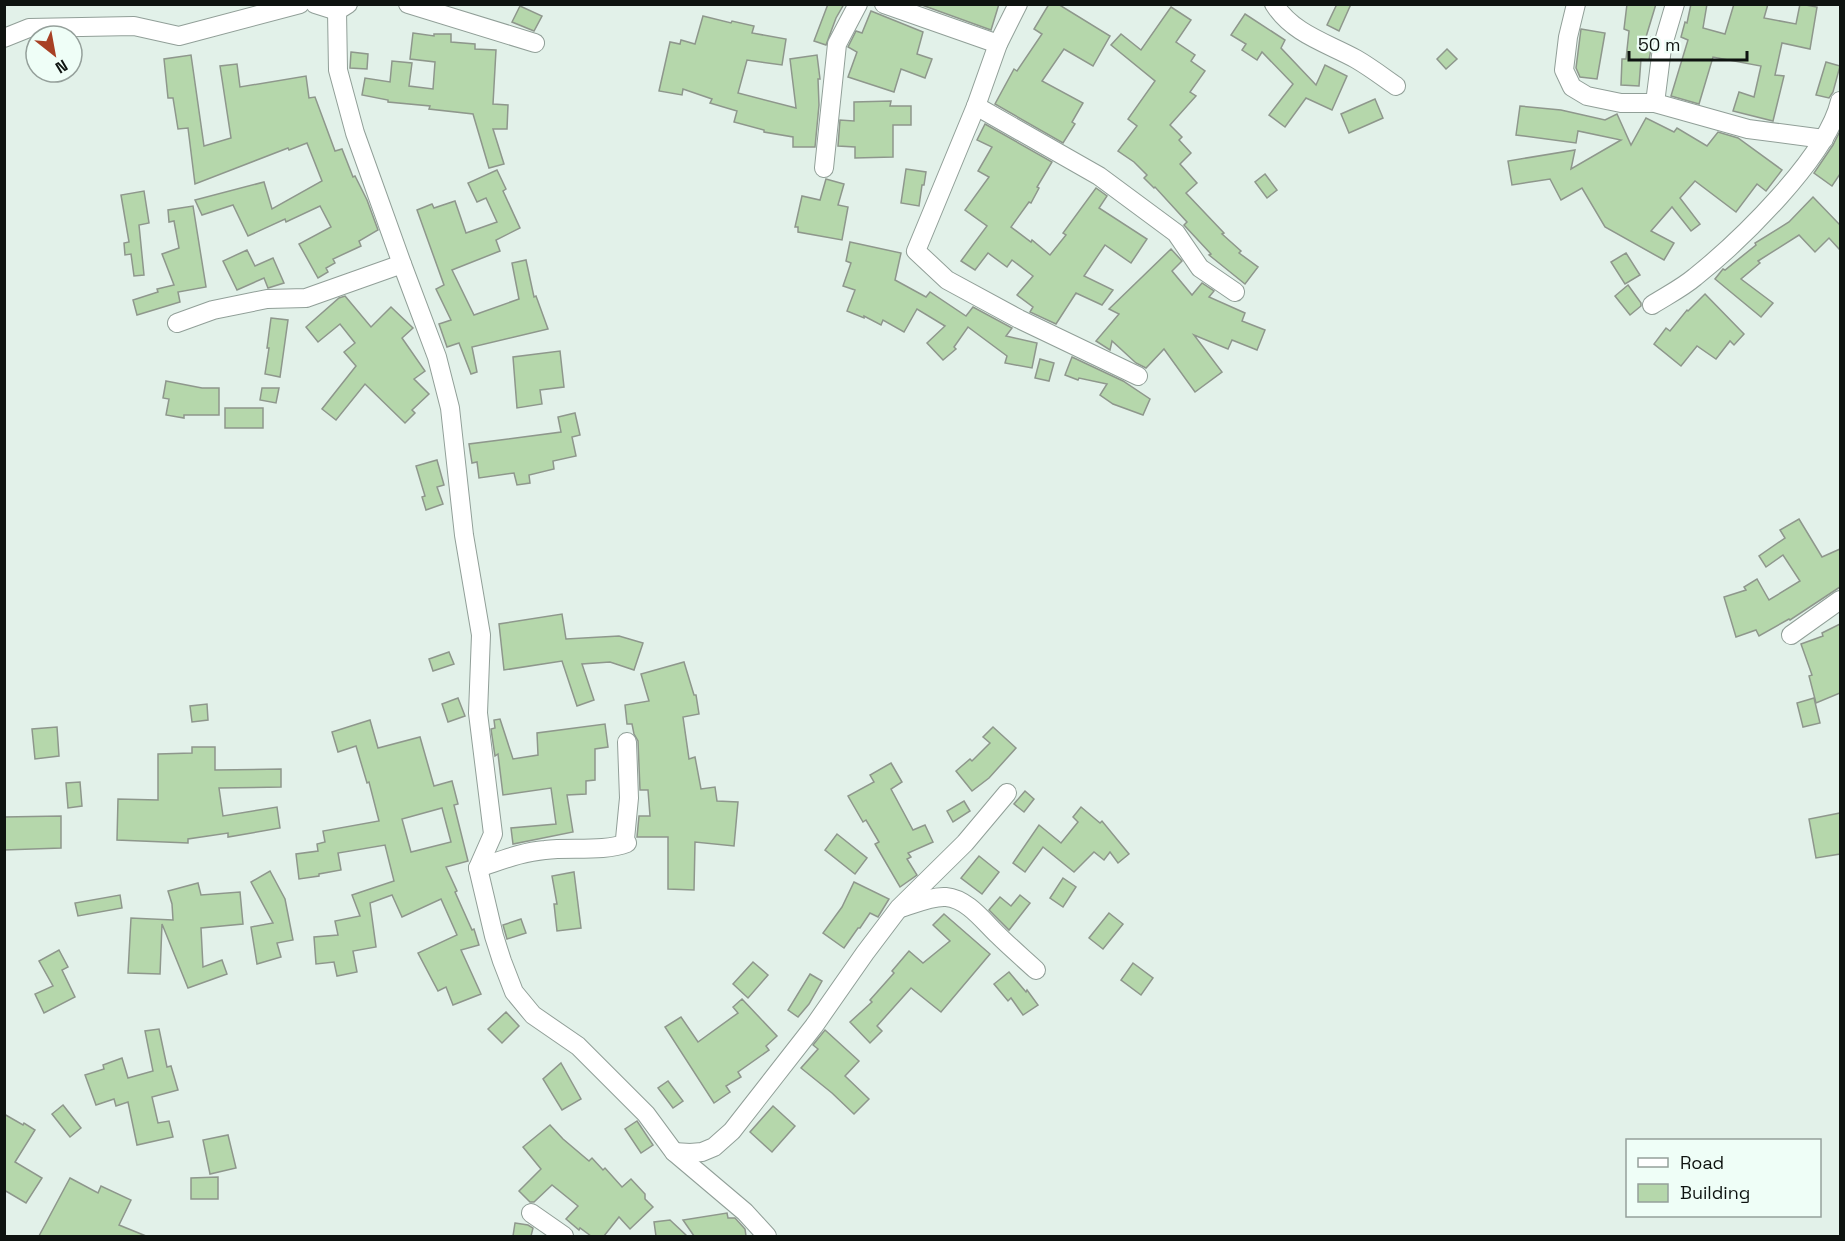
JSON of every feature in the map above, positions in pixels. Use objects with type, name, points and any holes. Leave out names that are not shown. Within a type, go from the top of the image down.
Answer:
[{"type":"street","points":[[4,38],[29,28],[134,26],[179,36],[300,4]]},
{"type":"street","points":[[315,4],[343,8],[338,70],[355,133],[437,357],[450,408],[464,536],[481,634],[478,713],[493,834],[478,868],[494,936],[514,992],[533,1015],[578,1046],[626,1092],[646,1114],[674,1152],[745,1212],[767,1236]]},
{"type":"street","points":[[408,4],[535,43]]},
{"type":"street","points":[[824,168],[837,44],[858,4]]},
{"type":"street","points":[[884,4],[998,44]]},
{"type":"street","points":[[1018,4],[998,44],[976,106],[916,251],[947,280],[1019,319],[1138,376]]},
{"type":"street","points":[[1274,4],[1283,18],[1310,36],[1357,60],[1396,86]]},
{"type":"street","points":[[1576,4],[1568,37],[1564,70],[1572,87],[1587,96],[1621,102],[1655,103],[1748,129],[1824,139]]},
{"type":"street","points":[[1655,103],[1662,48],[1675,4]]},
{"type":"street","points":[[976,106],[1099,176],[1176,233],[1200,268],[1235,292]]},
{"type":"street","points":[[1652,305],[1694,278],[1744,233],[1812,157],[1840,108]]},
{"type":"street","points":[[177,323],[213,310],[267,299],[306,298],[402,264]]},
{"type":"street","points":[[1791,635],[1840,600]]},
{"type":"street","points":[[478,868],[520,854],[543,850],[616,847],[627,843],[625,839],[629,798],[627,742]]},
{"type":"street","points":[[674,1152],[696,1152],[714,1147],[732,1131],[814,1026],[899,908],[965,843],[1007,793]]},
{"type":"street","points":[[899,908],[936,898],[947,897],[960,902],[981,917],[997,935],[1036,970]]},
{"type":"street","points":[[531,1213],[564,1236]]},
{"type":"building","points":[[828,4],[844,4],[826,45],[814,41]]},
{"type":"building","points":[[919,4],[999,4],[991,30]]},
{"type":"building","points":[[1049,4],[1058,4],[1110,36],[1093,66],[1064,49],[1042,81],[1083,103],[1072,122],[1075,124],[1063,143],[995,104],[1014,69],[1017,71],[1042,34],[1034,29]]},
{"type":"building","points":[[1337,4],[1351,4],[1339,31],[1327,25]]},
{"type":"building","points":[[1627,4],[1656,4],[1646,37],[1653,38],[1649,60],[1641,59],[1639,86],[1621,85],[1622,59],[1626,59],[1629,31],[1624,29]]},
{"type":"building","points":[[1691,4],[1707,4],[1703,28],[1725,34],[1734,4],[1768,4],[1764,18],[1796,24],[1800,4],[1817,7],[1810,49],[1782,43],[1775,75],[1784,76],[1773,121],[1733,111],[1739,92],[1754,97],[1761,66],[1713,57],[1699,104],[1671,96],[1688,40],[1681,37]]},
{"type":"building","points":[[520,6],[542,16],[534,31],[512,22]]},
{"type":"building","points":[[1171,7],[1191,20],[1176,42],[1195,55],[1191,61],[1205,71],[1190,92],[1196,96],[1170,125],[1182,137],[1179,140],[1191,153],[1180,164],[1197,183],[1186,193],[1224,233],[1222,234],[1241,251],[1239,253],[1258,267],[1245,284],[1209,255],[1211,254],[1184,225],[1187,222],[1144,178],[1147,175],[1118,151],[1137,126],[1128,119],[1155,81],[1111,45],[1121,34],[1141,50]]},
{"type":"building","points":[[871,11],[923,32],[917,54],[932,59],[925,78],[901,69],[894,92],[848,77],[857,52],[848,47],[856,31],[862,33]]},
{"type":"building","points":[[1245,14],[1285,40],[1281,48],[1316,85],[1325,65],[1347,76],[1332,110],[1306,98],[1285,127],[1269,115],[1293,84],[1262,52],[1257,60],[1242,50],[1246,44],[1231,35]]},
{"type":"building","points":[[703,16],[754,26],[752,33],[786,39],[782,65],[747,60],[738,93],[796,108],[790,59],[817,55],[820,79],[818,79],[819,105],[815,147],[793,147],[793,137],[764,132],[764,130],[734,122],[737,111],[710,103],[712,99],[683,89],[682,95],[659,91],[670,42],[680,44],[681,40],[695,44]]},
{"type":"building","points":[[1581,29],[1605,33],[1597,79],[1580,77],[1576,68]]},
{"type":"building","points":[[413,33],[434,36],[434,34],[451,34],[451,42],[475,44],[475,49],[496,50],[493,104],[508,105],[507,129],[493,129],[504,164],[489,168],[473,114],[429,109],[430,106],[388,102],[388,100],[362,95],[365,78],[390,82],[392,61],[412,63],[409,86],[433,89],[435,62],[410,59]]},
{"type":"building","points":[[1447,49],[1457,59],[1446,69],[1437,59]]},
{"type":"building","points":[[351,52],[368,54],[367,69],[350,68]]},
{"type":"building","points":[[191,55],[204,146],[231,138],[220,66],[237,64],[240,87],[306,76],[309,98],[315,97],[335,151],[342,149],[353,177],[355,176],[367,200],[378,230],[359,241],[361,246],[333,259],[335,263],[326,268],[328,272],[318,278],[299,244],[331,227],[320,206],[248,236],[233,205],[202,215],[195,200],[264,182],[272,209],[322,181],[307,143],[289,150],[288,148],[195,184],[188,128],[178,129],[173,98],[168,98],[164,59]]},
{"type":"building","points":[[1826,62],[1840,66],[1833,92],[1829,98],[1816,95]]},
{"type":"building","points":[[1375,99],[1383,118],[1349,133],[1341,114]]},
{"type":"building","points":[[891,101],[890,106],[911,106],[911,125],[893,125],[893,157],[855,158],[855,147],[838,146],[840,120],[854,121],[854,102]]},
{"type":"building","points":[[1520,106],[1561,110],[1605,120],[1617,114],[1631,145],[1646,118],[1674,132],[1677,128],[1707,146],[1718,132],[1738,138],[1782,170],[1766,191],[1757,184],[1736,212],[1695,181],[1680,198],[1700,224],[1691,231],[1672,207],[1651,231],[1674,243],[1664,260],[1605,227],[1582,188],[1561,200],[1550,179],[1512,185],[1508,161],[1575,150],[1571,169],[1621,140],[1578,131],[1576,143],[1516,135]]},
{"type":"building","points":[[985,124],[1052,162],[1037,187],[1039,188],[1031,203],[1029,202],[1011,227],[1031,242],[1032,240],[1050,255],[1066,235],[1063,233],[1096,188],[1107,196],[1099,208],[1147,239],[1131,263],[1105,245],[1084,276],[1113,290],[1102,305],[1076,293],[1056,324],[1030,312],[1033,307],[1017,295],[1033,276],[1012,260],[1007,267],[988,253],[975,270],[961,261],[987,226],[965,210],[989,177],[978,171],[992,147],[977,140]]},
{"type":"building","points":[[1840,131],[1840,174],[1832,186],[1814,173]]},
{"type":"building","points":[[906,169],[926,172],[919,206],[901,203]]},
{"type":"building","points":[[497,170],[506,189],[503,191],[520,228],[496,240],[500,251],[452,270],[474,315],[519,299],[512,263],[526,260],[534,297],[536,296],[548,329],[472,347],[477,372],[471,374],[459,343],[447,347],[439,324],[451,320],[436,289],[444,285],[417,210],[432,204],[434,208],[455,201],[466,233],[497,222],[486,198],[477,202],[468,183]]},
{"type":"building","points":[[1265,174],[1277,190],[1267,198],[1255,182]]},
{"type":"building","points":[[826,179],[844,184],[838,205],[848,207],[842,240],[798,232],[798,227],[795,227],[802,196],[820,200]]},
{"type":"building","points":[[144,191],[149,223],[139,225],[144,275],[134,276],[131,254],[125,255],[124,243],[129,242],[121,195]]},
{"type":"building","points":[[1813,197],[1840,225],[1840,250],[1829,238],[1815,252],[1799,235],[1758,261],[1760,263],[1741,279],[1773,303],[1761,317],[1715,279],[1723,269],[1725,270],[1756,245],[1755,243],[1789,222]]},
{"type":"building","points":[[193,206],[206,287],[178,292],[180,302],[137,315],[133,300],[158,292],[157,289],[174,285],[162,254],[179,248],[174,221],[169,222],[168,210]]},
{"type":"building","points":[[850,242],[901,253],[895,280],[926,297],[930,292],[966,316],[973,307],[1012,328],[1006,336],[1037,343],[1032,368],[1005,363],[1007,356],[968,327],[954,347],[956,349],[943,360],[927,343],[945,326],[917,309],[904,332],[883,320],[881,325],[864,316],[864,318],[847,311],[855,290],[843,286],[851,263],[846,261]]},
{"type":"building","points":[[1171,249],[1182,261],[1172,271],[1192,295],[1202,283],[1214,291],[1209,297],[1245,313],[1242,321],[1265,330],[1257,350],[1232,340],[1228,349],[1194,335],[1222,372],[1195,392],[1164,349],[1146,368],[1136,363],[1112,341],[1110,350],[1096,341],[1119,314],[1109,309]]},
{"type":"building","points":[[247,250],[255,266],[273,258],[284,283],[268,288],[264,278],[237,290],[223,261]]},
{"type":"building","points":[[1626,253],[1640,275],[1625,284],[1611,262]]},
{"type":"building","points":[[1628,285],[1641,303],[1641,306],[1630,315],[1615,296]]},
{"type":"building","points":[[1705,294],[1744,334],[1734,345],[1730,341],[1716,359],[1697,346],[1681,366],[1654,344],[1666,328],[1670,331],[1687,310]]},
{"type":"building","points":[[345,296],[371,327],[391,307],[413,328],[402,338],[425,371],[414,379],[429,394],[412,410],[415,413],[405,423],[365,384],[336,420],[322,409],[356,366],[344,352],[355,343],[340,324],[318,342],[306,327],[339,298]]},
{"type":"building","points":[[271,318],[288,320],[280,377],[265,374]]},
{"type":"building","points":[[560,351],[564,387],[540,390],[542,404],[517,408],[513,357]]},
{"type":"building","points":[[1072,357],[1123,381],[1150,399],[1143,415],[1113,404],[1100,395],[1107,384],[1079,378],[1078,380],[1065,375]]},
{"type":"building","points":[[1040,359],[1054,363],[1049,381],[1035,378]]},
{"type":"building","points":[[166,381],[202,388],[219,388],[219,415],[184,415],[184,418],[166,415],[169,399],[163,398]]},
{"type":"building","points":[[262,388],[279,388],[276,403],[260,400]]},
{"type":"building","points":[[225,408],[263,408],[263,428],[225,428]]},
{"type":"building","points":[[575,413],[580,435],[572,437],[576,456],[553,461],[554,469],[529,475],[530,483],[517,485],[514,473],[479,478],[477,462],[472,463],[469,444],[561,432],[558,417]]},
{"type":"building","points":[[437,460],[444,485],[437,487],[443,504],[426,510],[422,497],[425,496],[416,466]]},
{"type":"building","points":[[1799,519],[1822,557],[1840,549],[1840,587],[1790,620],[1759,636],[1756,630],[1736,637],[1724,597],[1746,590],[1744,587],[1757,579],[1769,600],[1800,581],[1783,555],[1766,567],[1759,556],[1785,538],[1780,530]]},
{"type":"building","points":[[562,614],[566,639],[619,636],[643,643],[634,670],[610,662],[582,664],[594,700],[577,706],[562,661],[504,670],[499,624]]},
{"type":"building","points":[[1840,624],[1840,693],[1816,703],[1809,676],[1812,675],[1801,644],[1823,636],[1822,633]]},
{"type":"building","points":[[449,652],[454,664],[433,671],[429,659]]},
{"type":"building","points":[[684,662],[694,695],[696,695],[699,714],[683,717],[689,759],[695,757],[701,789],[715,787],[717,801],[738,802],[734,846],[695,842],[694,890],[668,889],[668,837],[637,837],[639,816],[650,816],[648,790],[640,790],[638,741],[632,724],[627,724],[625,705],[649,701],[641,674]]},
{"type":"building","points":[[458,698],[465,716],[448,722],[442,704]]},
{"type":"building","points":[[1814,698],[1820,723],[1803,727],[1797,703]]},
{"type":"building","points":[[207,704],[208,720],[192,722],[190,706]]},
{"type":"building","points":[[500,719],[513,759],[538,755],[537,733],[605,724],[608,747],[595,749],[595,780],[586,781],[586,794],[567,795],[573,832],[513,844],[511,828],[556,824],[551,788],[503,795],[498,754],[495,756],[491,729],[495,728],[494,720]]},
{"type":"building","points":[[370,720],[378,748],[420,737],[434,786],[452,781],[458,804],[454,805],[468,861],[446,867],[479,945],[461,950],[481,994],[453,1005],[446,987],[438,991],[418,953],[457,935],[441,899],[402,917],[392,895],[370,903],[376,947],[353,951],[357,972],[337,976],[334,962],[316,964],[314,937],[338,935],[335,921],[360,916],[352,895],[394,881],[385,845],[338,853],[341,870],[299,879],[296,854],[318,851],[317,844],[325,842],[323,831],[379,821],[369,782],[367,783],[356,746],[338,752],[332,732]],"holes":[[[442,808],[451,842],[411,852],[402,819]]]},
{"type":"building","points":[[57,727],[59,756],[35,759],[32,729]]},
{"type":"building","points":[[993,727],[1016,748],[989,778],[972,791],[956,771],[970,759],[972,761],[990,743],[983,737]]},
{"type":"building","points":[[192,747],[215,747],[215,770],[281,769],[281,787],[219,788],[223,816],[277,807],[280,828],[228,837],[228,833],[188,839],[188,843],[117,840],[118,799],[158,800],[158,754],[192,753]]},
{"type":"building","points":[[891,763],[902,782],[891,789],[913,830],[925,825],[933,842],[908,853],[911,857],[907,859],[917,875],[900,887],[875,844],[879,842],[866,820],[863,822],[848,796],[874,782],[870,775]]},
{"type":"building","points":[[80,782],[82,806],[68,808],[66,783]]},
{"type":"building","points":[[1025,791],[1034,799],[1024,812],[1014,804]]},
{"type":"building","points":[[964,801],[970,811],[953,822],[947,811]]},
{"type":"building","points":[[1081,807],[1100,823],[1102,821],[1129,854],[1118,863],[1110,852],[1104,860],[1094,852],[1074,872],[1043,847],[1025,872],[1013,863],[1039,825],[1061,843],[1078,822],[1073,817]]},
{"type":"building","points":[[1840,813],[1840,854],[1816,858],[1809,819]]},
{"type":"building","points":[[61,816],[61,848],[4,850],[4,817]]},
{"type":"building","points":[[837,834],[867,858],[855,874],[825,850]]},
{"type":"building","points":[[979,856],[999,872],[982,894],[961,878]]},
{"type":"building","points":[[270,871],[285,899],[293,940],[277,943],[281,957],[257,964],[251,927],[273,923],[251,882]]},
{"type":"building","points":[[574,872],[581,928],[557,931],[554,904],[557,904],[552,876]]},
{"type":"building","points":[[1063,878],[1076,887],[1063,907],[1050,898]]},
{"type":"building","points":[[854,882],[889,899],[878,917],[870,913],[844,948],[823,933],[842,907]]},
{"type":"building","points":[[198,883],[201,895],[240,892],[243,924],[201,928],[203,967],[222,960],[227,974],[188,988],[162,924],[160,974],[128,973],[131,918],[173,920],[168,891]]},
{"type":"building","points":[[120,895],[122,908],[78,916],[75,903]]},
{"type":"building","points":[[1020,895],[1030,903],[1009,930],[989,910],[1000,897],[1011,906]]},
{"type":"building","points":[[1109,913],[1123,924],[1103,949],[1089,938]]},
{"type":"building","points":[[944,914],[990,954],[941,1012],[911,988],[877,1026],[882,1031],[870,1043],[850,1022],[872,1002],[870,1000],[894,973],[892,971],[909,951],[923,963],[950,941],[933,925]]},
{"type":"building","points":[[521,919],[526,933],[507,939],[503,925]]},
{"type":"building","points":[[59,950],[68,967],[62,970],[75,997],[44,1013],[35,994],[53,986],[39,961]]},
{"type":"building","points":[[753,962],[768,975],[748,998],[733,984]]},
{"type":"building","points":[[1133,963],[1153,978],[1141,995],[1121,980]]},
{"type":"building","points":[[1009,972],[1038,1005],[1023,1015],[1011,998],[1008,1001],[994,984]]},
{"type":"building","points":[[810,974],[822,981],[809,1004],[798,1017],[788,1010]]},
{"type":"building","points":[[742,999],[777,1036],[766,1046],[769,1050],[738,1072],[741,1077],[726,1086],[730,1092],[714,1103],[665,1027],[681,1017],[698,1042],[738,1013],[733,1007]]},
{"type":"building","points":[[506,1012],[519,1026],[502,1043],[488,1029]]},
{"type":"building","points":[[159,1029],[167,1067],[171,1066],[178,1090],[152,1097],[158,1123],[169,1121],[173,1137],[137,1145],[128,1102],[116,1106],[114,1099],[96,1105],[85,1075],[104,1069],[103,1065],[122,1058],[128,1078],[153,1071],[145,1031]]},
{"type":"building","points":[[825,1030],[859,1061],[845,1076],[869,1099],[854,1114],[801,1068],[818,1049],[813,1045]]},
{"type":"building","points":[[561,1063],[581,1099],[562,1110],[543,1079]]},
{"type":"building","points":[[668,1081],[683,1101],[673,1108],[658,1088]]},
{"type":"building","points":[[63,1105],[81,1128],[70,1137],[52,1114]]},
{"type":"building","points":[[773,1106],[795,1126],[772,1152],[750,1132]]},
{"type":"building","points":[[4,1114],[35,1130],[15,1162],[42,1178],[26,1203],[4,1190]]},
{"type":"building","points":[[637,1121],[653,1145],[641,1153],[625,1129]]},
{"type":"building","points":[[550,1125],[589,1161],[592,1158],[603,1170],[605,1168],[622,1187],[631,1179],[653,1207],[630,1229],[619,1217],[604,1236],[591,1236],[566,1219],[578,1206],[552,1185],[534,1202],[530,1202],[519,1191],[541,1169],[523,1147]]},
{"type":"building","points":[[228,1135],[236,1168],[210,1174],[203,1140]]},
{"type":"building","points":[[218,1177],[218,1199],[191,1199],[191,1178]]},
{"type":"building","points":[[70,1178],[98,1193],[101,1186],[131,1200],[119,1225],[146,1236],[39,1236]]},
{"type":"building","points":[[727,1213],[728,1218],[735,1218],[745,1229],[746,1236],[694,1236],[683,1220]]},
{"type":"building","points":[[670,1220],[687,1236],[656,1236],[654,1222]]},
{"type":"building","points":[[515,1223],[533,1228],[531,1236],[513,1236]]}]
